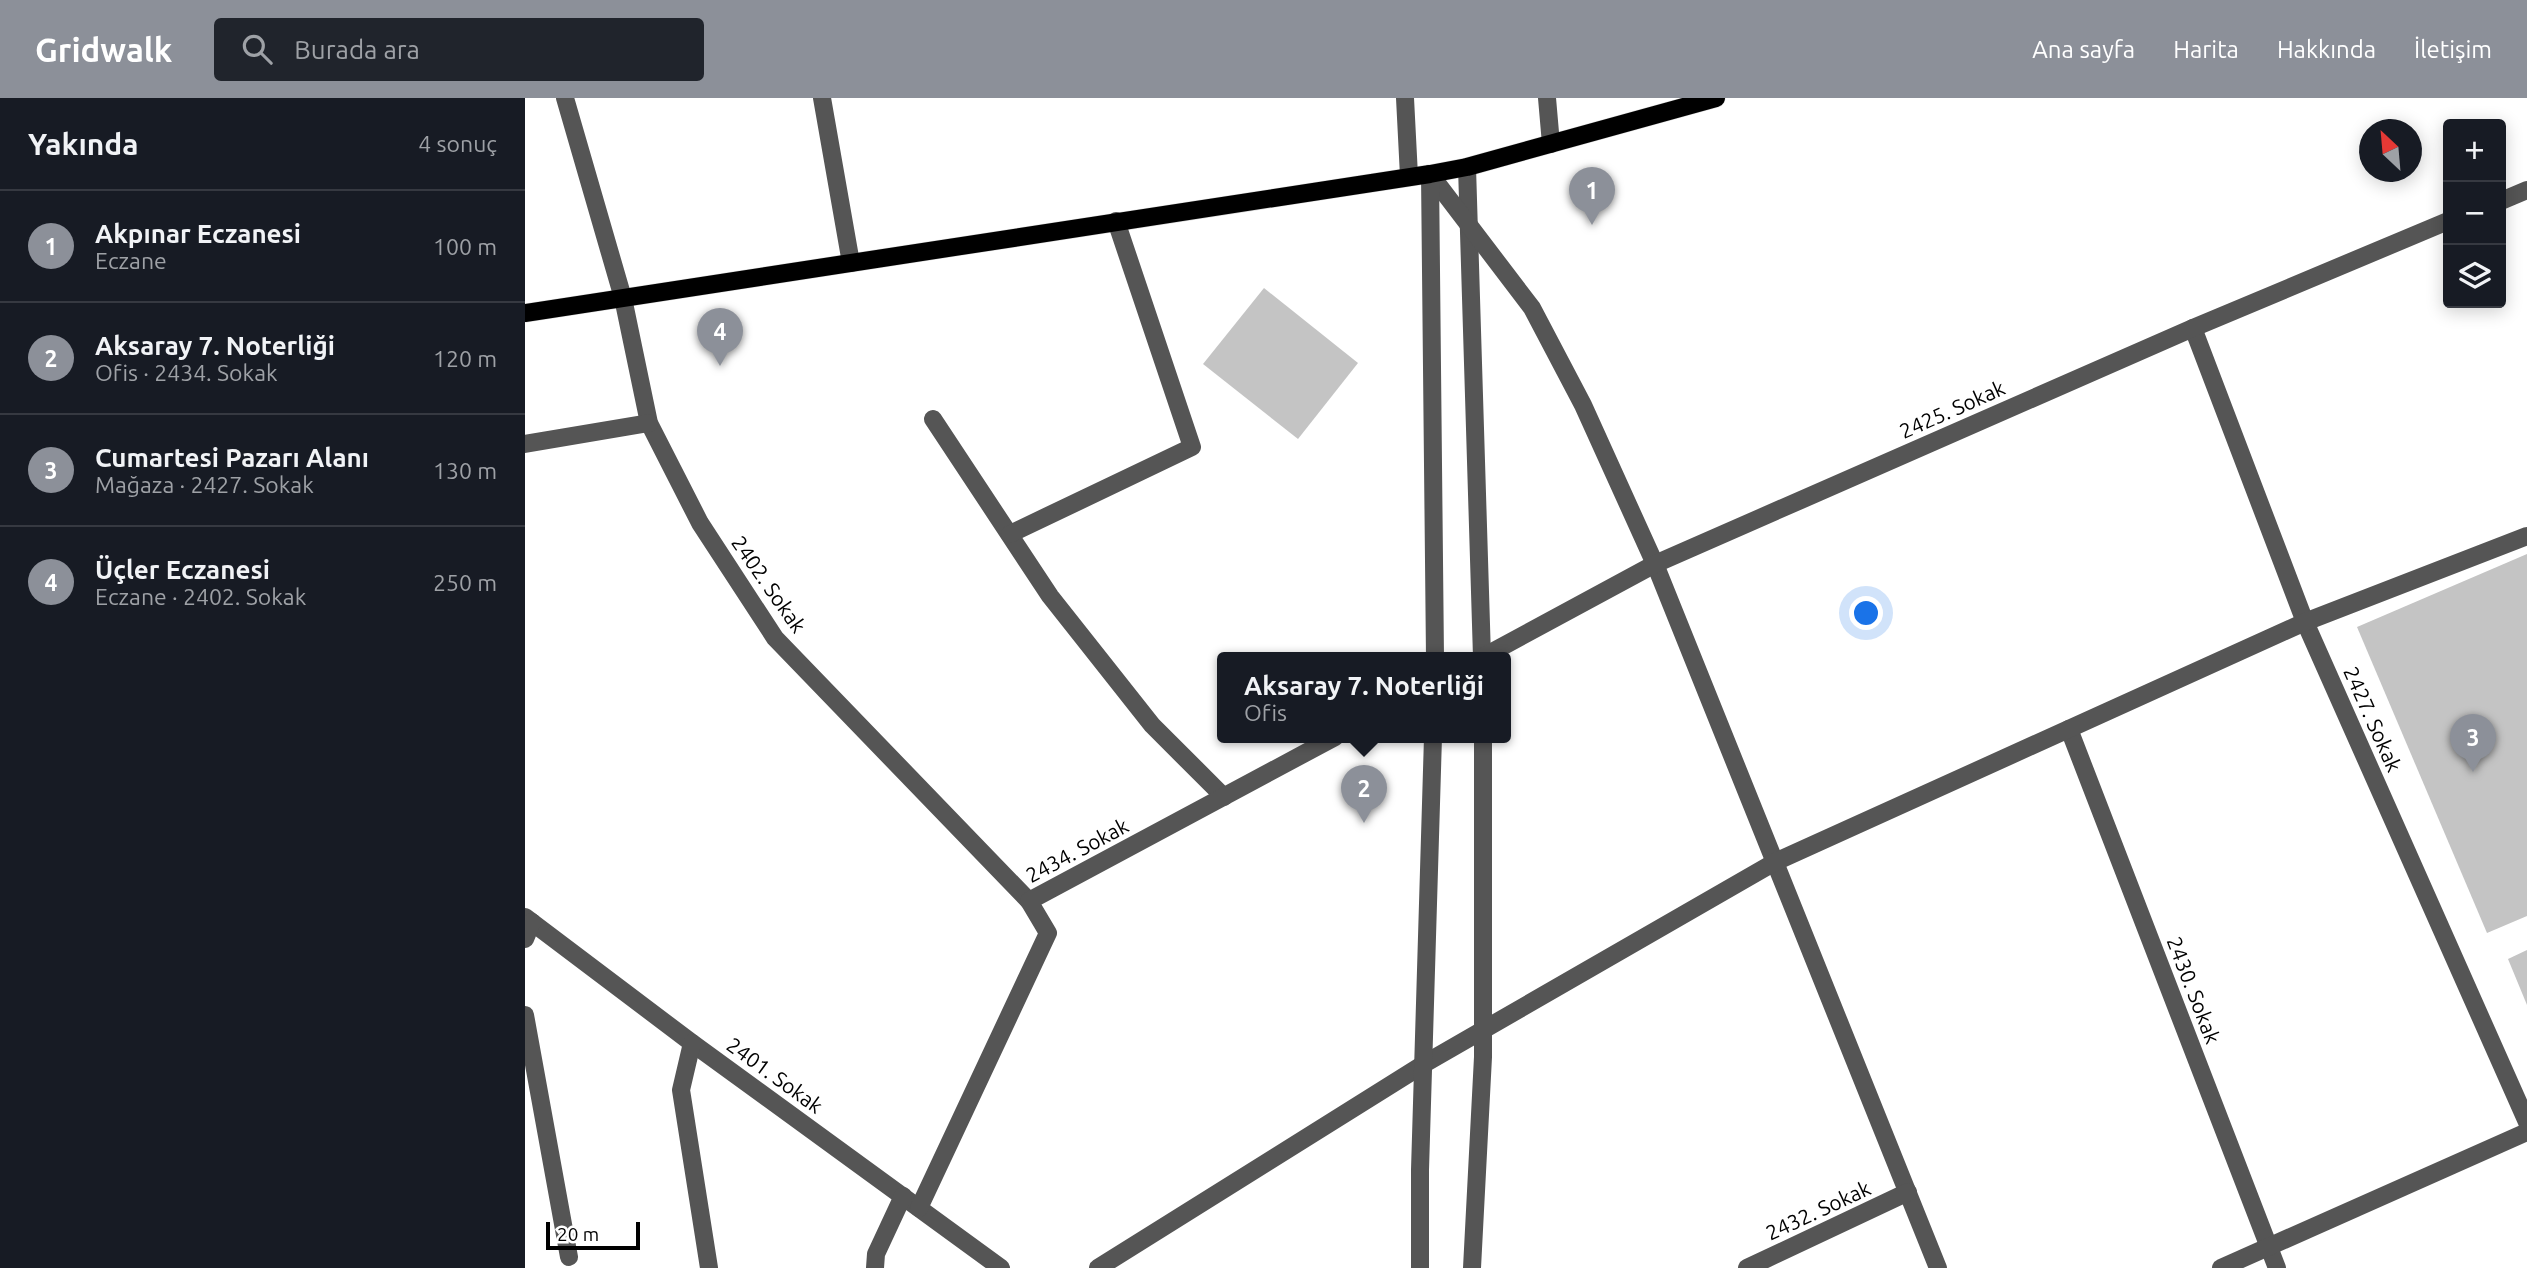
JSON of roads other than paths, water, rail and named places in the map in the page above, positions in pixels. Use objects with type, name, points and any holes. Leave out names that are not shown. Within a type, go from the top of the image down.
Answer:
[{"type":"main road","points":[[525,313],[1430,174],[1467,167],[1716,98]]},
{"type":"street","name":"2402. Sokak","points":[[565,98],[623,298],[649,423],[700,523],[775,638],[1029,901]]},
{"type":"street","points":[[822,98],[851,263]]},
{"type":"street","points":[[1405,98],[1409,176]]},
{"type":"street","points":[[1547,98],[1551,144]]},
{"type":"street","points":[[1467,167],[1483,652]]},
{"type":"street","points":[[1430,174],[1532,308],[1583,405],[1655,564],[1938,1268]]},
{"type":"street","points":[[1430,174],[1435,652]]},
{"type":"street","points":[[2506,199],[2527,190]]},
{"type":"street","points":[[1010,534],[1192,447],[1116,221]]},
{"type":"street","name":"2425. Sokak","points":[[1492,652],[1655,564],[2193,328],[2443,223]]},
{"type":"street","name":"2427. Sokak","points":[[2193,328],[2305,622],[2527,1122]]},
{"type":"street","points":[[933,419],[1050,596],[1152,725],[1224,797]]},
{"type":"street","points":[[525,444],[649,423]]},
{"type":"street","points":[[1098,1268],[1424,1064],[1775,862],[2305,622],[2527,536]]},
{"type":"street","name":"2430. Sokak","points":[[2069,729],[2277,1268]]},
{"type":"street","name":"2434. Sokak","points":[[919,1208],[1048,933],[1029,901],[1324,743]]},
{"type":"street","points":[[1420,1268],[1433,743]]},
{"type":"street","points":[[1472,1268],[1483,1030],[1483,743]]},
{"type":"street","points":[[525,939],[528,919]]},
{"type":"street","name":"2401. Sokak","points":[[528,919],[692,1043],[1001,1268]]},
{"type":"street","points":[[525,1015],[569,1257]]},
{"type":"street","points":[[692,1043],[681,1090],[709,1268]]},
{"type":"street","points":[[2221,1268],[2527,1132]]},
{"type":"street","name":"2432. Sokak","points":[[1747,1268],[1907,1192]]},
{"type":"street","points":[[875,1268],[876,1254],[903,1196]]},
{"type":"place","name":"Akpınar Eczanesi","points":[[1592,225]]},
{"type":"place","name":"Üçler Eczanesi","points":[[720,366]]},
{"type":"place","name":"Cumartesi Pazarı Alanı","points":[[2473,772]]},
{"type":"place","name":"Aksaray 7. Noterliği","points":[[1364,823]]}]
